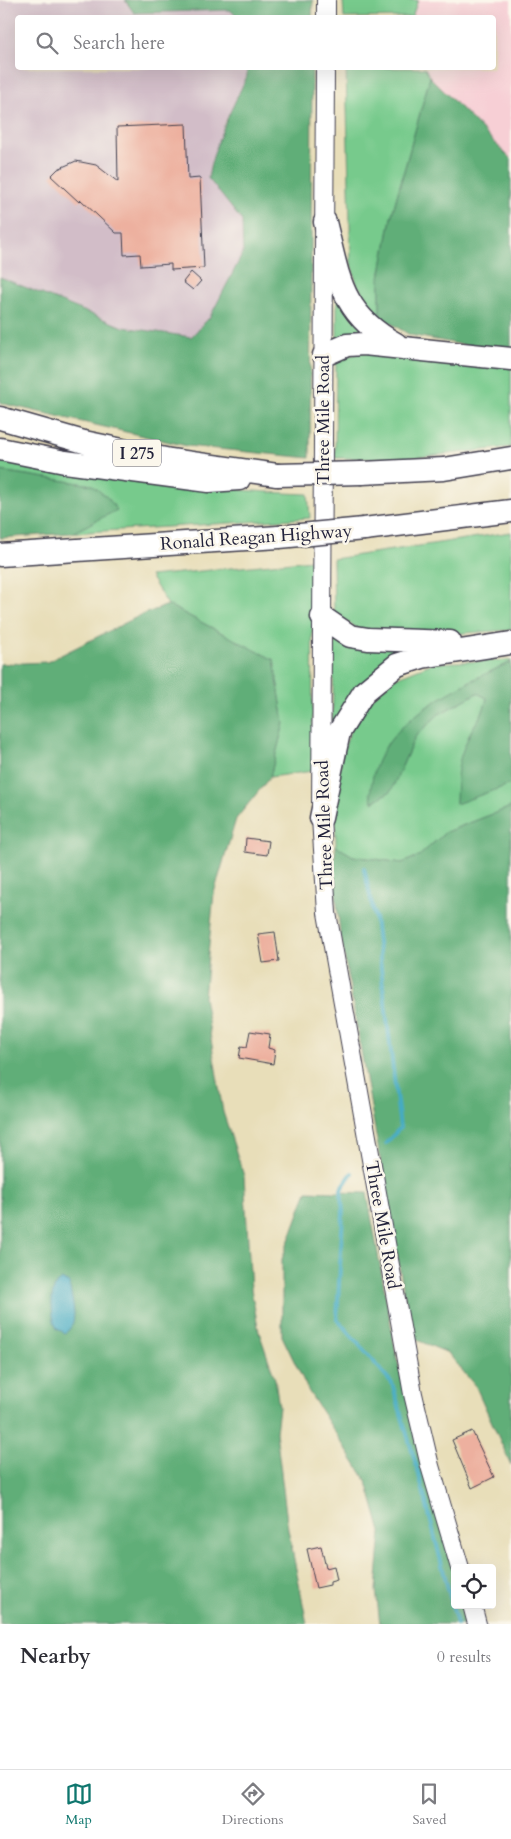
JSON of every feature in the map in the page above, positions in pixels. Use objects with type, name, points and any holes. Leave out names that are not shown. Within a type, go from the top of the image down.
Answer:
[{"type":"highway","points":[[325,222],[346,298],[366,325],[401,347]]},
{"type":"highway","points":[[324,355],[347,346],[364,344],[511,359]]},
{"type":"highway","name":"I 275","points":[[0,418],[84,442],[170,460],[277,475],[362,473],[444,468],[511,458]]},
{"type":"highway","points":[[0,449],[65,462],[209,481],[277,475]]},
{"type":"highway","name":"Ronald Reagan Highway","points":[[0,556],[280,537],[511,511]]},
{"type":"highway","points":[[322,617],[350,636],[368,639],[506,643]]},
{"type":"highway","points":[[322,818],[338,732],[364,692],[397,666],[422,657],[506,643]]},
{"type":"street","points":[[326,0],[326,15]]},
{"type":"street","name":"Three Mile Road","points":[[325,70],[322,818],[327,913],[413,1394],[430,1466],[459,1564]]},
{"type":"street","points":[[473,1609],[477,1624]]},
{"type":"shaded area","points":[[0,0],[125,0],[134,13],[230,10],[236,15],[15,15],[15,70],[247,70],[247,76],[225,122],[210,165],[208,178],[242,221],[243,253],[210,317],[191,337],[123,327],[0,277]]},
{"type":"shaded area","points":[[418,0],[511,0],[511,159],[430,77],[426,70],[496,70],[496,15],[413,15]]},
{"type":"green space","points":[[125,0],[313,0],[312,15],[236,15],[230,10],[134,13]]},
{"type":"green space","points":[[343,0],[418,0],[413,15],[344,15]]},
{"type":"green space","points":[[247,70],[312,70],[310,458],[187,446],[0,403],[0,277],[123,327],[191,337],[210,317],[243,253],[242,221],[208,178],[219,139],[247,76]]},
{"type":"green space","points":[[346,70],[426,70],[430,77],[391,218],[380,278],[380,317],[357,285],[351,264]]},
{"type":"green space","points":[[430,77],[511,159],[511,348],[480,348],[410,335],[380,317],[380,278],[391,218]]},
{"type":"green space","points":[[337,292],[373,337],[337,343]]},
{"type":"green space","points":[[366,351],[511,365],[511,447],[403,459],[335,458],[336,359]]},
{"type":"green space","points":[[0,456],[192,485],[308,494],[310,518],[72,533],[117,509],[92,485],[0,471]]},
{"type":"green space","points":[[0,471],[92,485],[108,498],[117,510],[72,533],[0,538]]},
{"type":"green space","points":[[511,532],[511,630],[451,634],[363,632],[334,614],[333,559]]},
{"type":"green space","points":[[312,560],[313,771],[270,777],[284,723],[274,660],[168,605],[150,576]]},
{"type":"green space","points":[[168,605],[274,660],[284,723],[270,777],[236,819],[214,893],[204,997],[223,1112],[244,1176],[251,1289],[259,1332],[275,1379],[279,1407],[276,1432],[288,1529],[307,1624],[0,1624],[0,664],[47,662],[141,615]]},
{"type":"green space","points":[[335,639],[430,649],[332,723]]},
{"type":"green space","points":[[511,660],[511,662],[470,681],[423,709],[387,744],[370,793],[373,802],[391,791],[415,737],[439,714],[477,693],[487,698],[484,709],[467,739],[456,803],[511,784],[511,807],[446,832],[419,856],[402,863],[353,856],[336,846],[335,799],[342,755],[354,719],[368,702],[393,679],[433,663]]},
{"type":"green space","points":[[511,662],[511,784],[456,804],[459,762],[471,731],[482,714],[487,698],[477,693],[439,714],[415,737],[391,791],[373,802],[371,787],[373,776],[381,755],[393,737],[409,721],[449,693]]},
{"type":"green space","points":[[511,807],[511,1465],[476,1387],[448,1353],[412,1338],[340,932],[333,868],[336,846],[353,856],[402,863],[419,856],[446,832]]},
{"type":"green space","points":[[307,1191],[367,1193],[397,1359],[453,1564],[451,1564],[451,1609],[465,1609],[469,1624],[380,1624],[376,1590],[381,1532],[367,1482],[309,1392],[282,1336],[282,1259]]},
{"type":"water","points":[[61,1279],[69,1283],[74,1310],[73,1323],[65,1333],[57,1329],[52,1310],[54,1289]]},
{"type":"building","points":[[186,124],[188,179],[200,178],[204,268],[171,270],[171,264],[141,266],[140,254],[124,255],[123,233],[116,233],[81,200],[79,202],[51,176],[58,169],[76,161],[96,165],[118,182],[117,127]]},
{"type":"building","points":[[191,272],[201,281],[193,290],[183,282]]},
{"type":"building","points":[[246,838],[269,841],[267,855],[245,852]]},
{"type":"building","points":[[275,932],[279,961],[263,963],[258,934]]},
{"type":"building","points":[[250,1031],[270,1034],[268,1048],[275,1050],[273,1064],[239,1058],[241,1046],[247,1047]]},
{"type":"building","points":[[472,1431],[494,1477],[472,1488],[452,1440]]},
{"type":"building","points":[[321,1546],[326,1568],[334,1566],[337,1580],[330,1582],[330,1585],[316,1588],[307,1549]]},
{"type":"waterway","points":[[364,868],[375,918],[400,1128],[386,1143]]},
{"type":"waterway","points":[[352,1173],[341,1189],[343,1213],[337,1319],[392,1383],[419,1475],[457,1624]]}]
